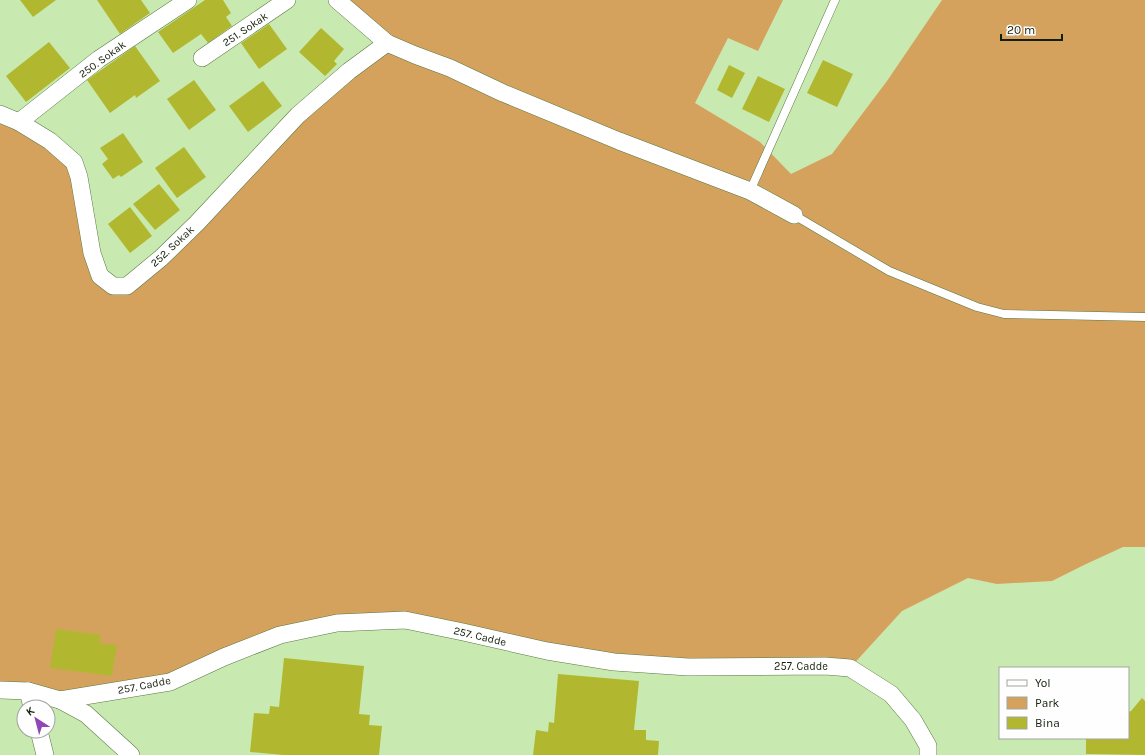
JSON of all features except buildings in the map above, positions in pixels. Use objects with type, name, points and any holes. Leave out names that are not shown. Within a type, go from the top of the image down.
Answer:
[{"type":"street","name":"250. Sokak","points":[[19,122],[99,59],[188,0]]},
{"type":"street","name":"251. Sokak","points":[[202,58],[287,0]]},
{"type":"street","points":[[337,0],[387,43],[450,68],[503,93],[619,141],[750,191],[794,215]]},
{"type":"street","name":"252. Sokak","points":[[0,114],[19,122],[50,141],[74,162],[79,177],[92,253],[100,276],[113,286],[128,286],[161,258],[197,223],[298,115],[349,71],[387,43]]},
{"type":"street","name":"257. Cadde","points":[[56,700],[170,682],[224,657],[280,635],[337,623],[405,620],[547,651],[614,662],[688,667],[825,666],[850,668],[891,694],[913,720],[928,746],[928,755]]},
{"type":"street","name":"257. Cadde","points":[[0,690],[30,699]]},
{"type":"street","points":[[60,700],[86,714],[131,755]]},
{"type":"street","points":[[41,739],[45,755]]},
{"type":"lane","points":[[750,191],[835,0]]},
{"type":"lane","points":[[794,215],[889,271],[977,307],[1004,314],[1145,317]]},
{"type":"green space","points":[[337,0],[783,0],[758,51],[728,38],[695,103],[760,142],[791,174],[832,154],[887,81],[942,0],[1145,0],[1145,547],[1123,547],[1052,581],[997,584],[968,578],[902,611],[850,668],[688,667],[463,632],[337,623],[170,682],[60,700],[0,690],[0,114],[67,154],[100,276],[127,286],[250,167],[387,43]]}]
